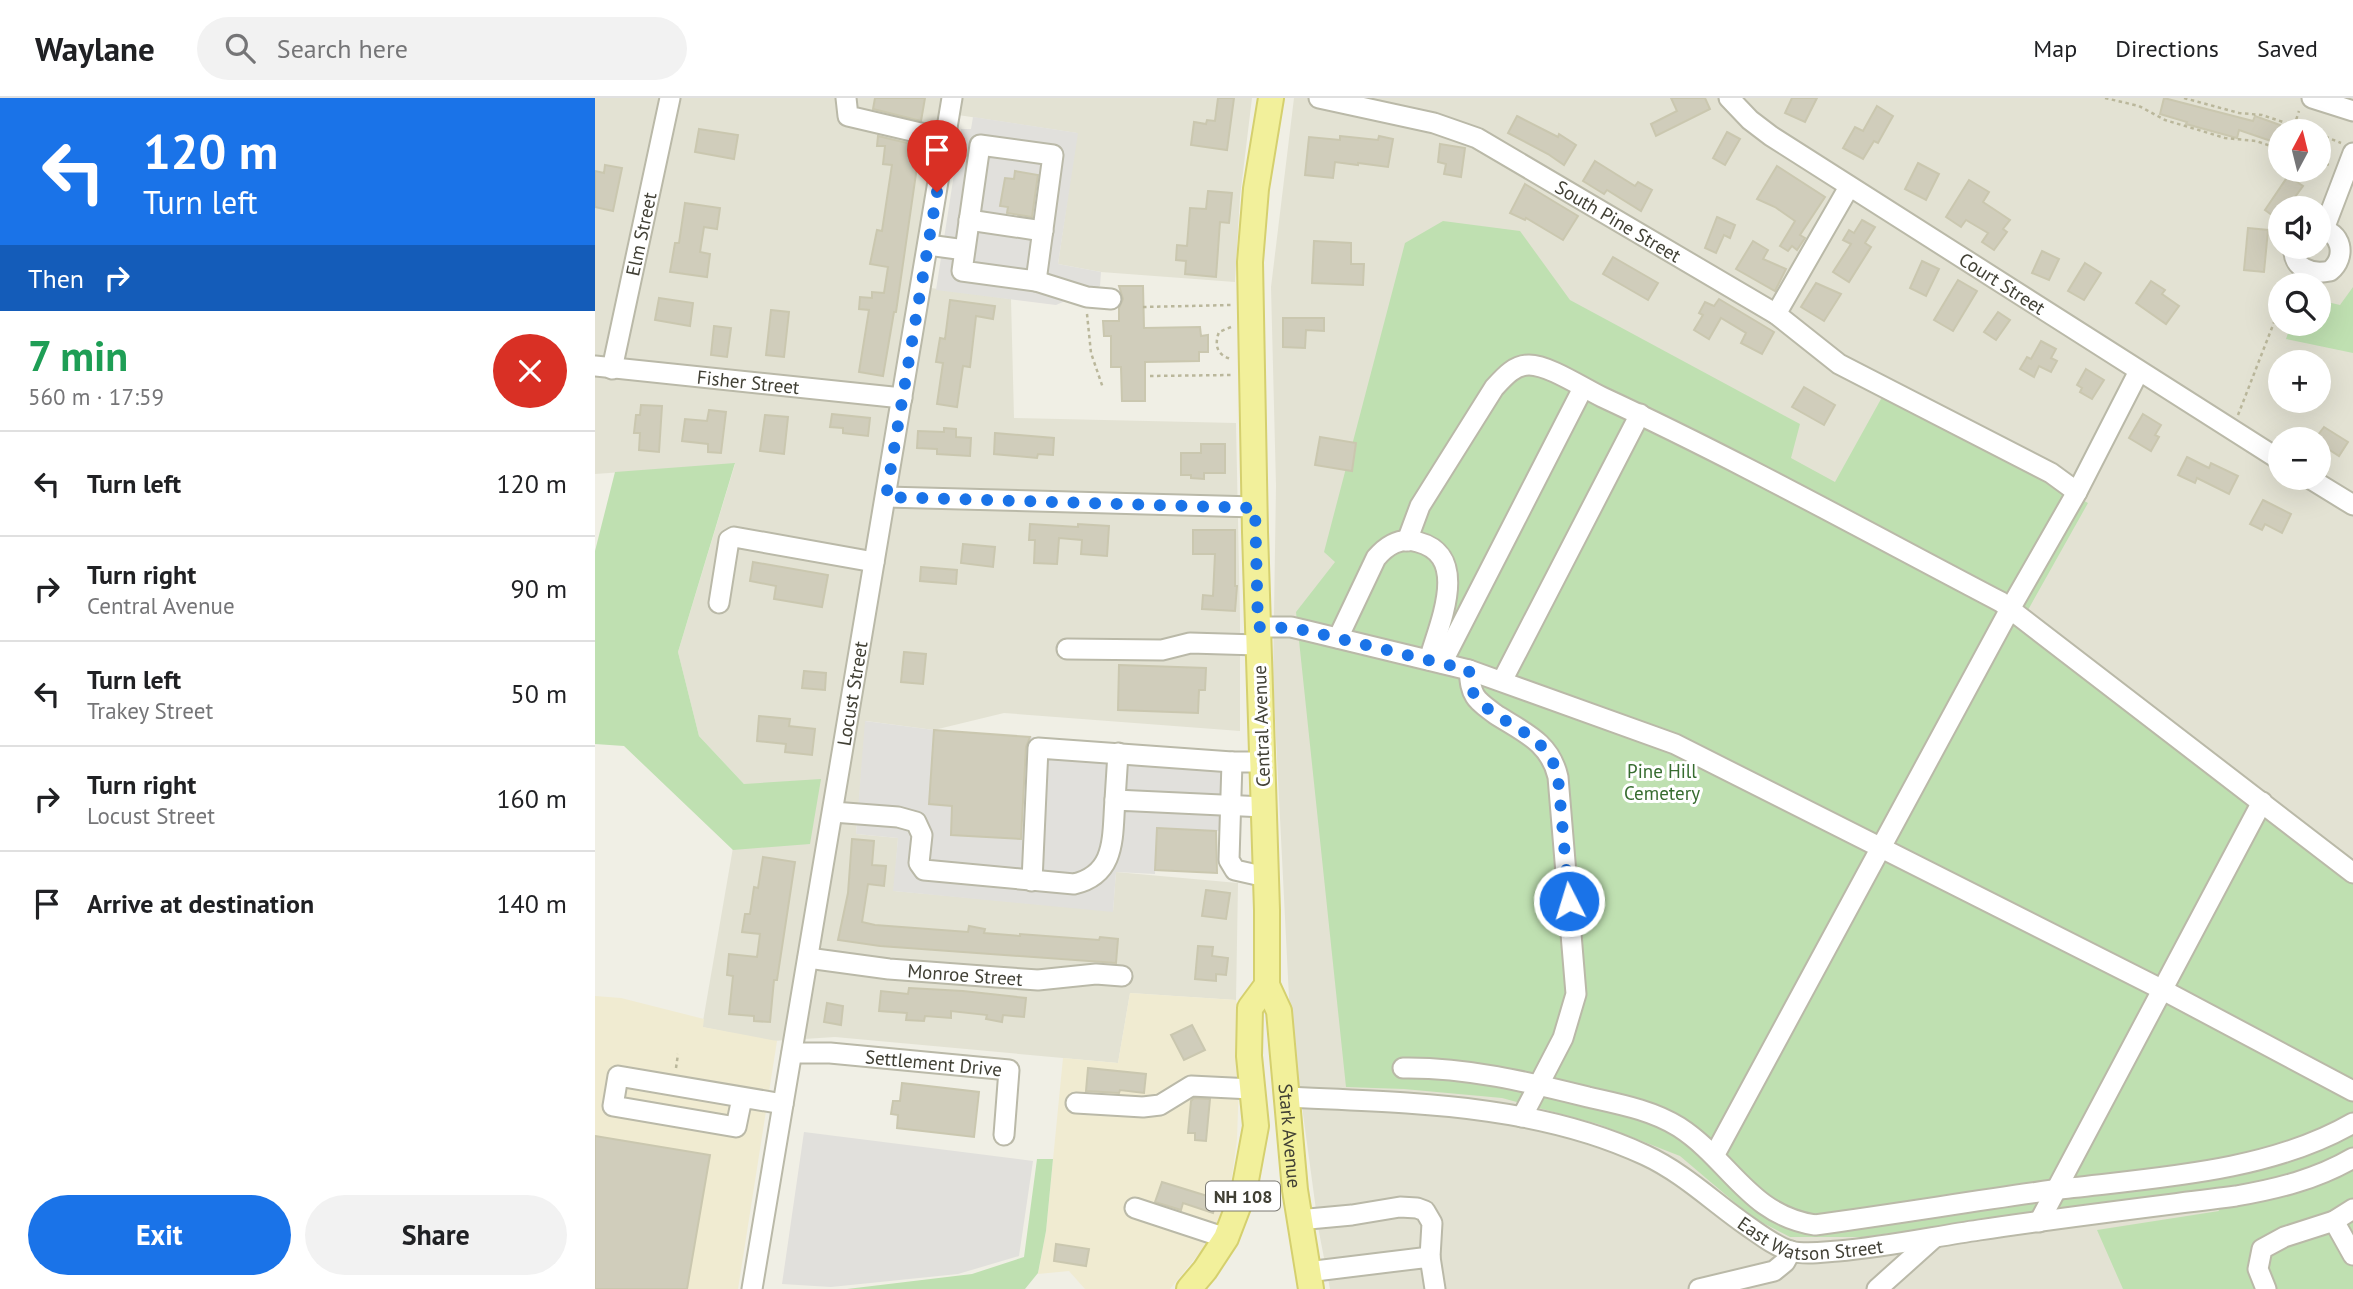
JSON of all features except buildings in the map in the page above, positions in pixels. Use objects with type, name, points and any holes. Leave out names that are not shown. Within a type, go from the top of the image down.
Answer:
[{"type":"main road","name":"Central Avenue","points":[[1268,985],[1250,262],[1256,189],[1271,98]]},
{"type":"main road","name":"NH 108","points":[[1189,1289],[1226,1238],[1237,1214],[1249,1169],[1256,1126],[1249,1056],[1250,1008],[1268,985]]},
{"type":"main road","name":"Stark Avenue","points":[[1268,985],[1279,1011],[1299,1220],[1309,1280]]},
{"type":"main road","points":[[1252,1089],[1286,1097]]},
{"type":"street","name":"Elm Street","points":[[603,368],[670,98]]},
{"type":"street","points":[[846,98],[848,116],[946,139]]},
{"type":"street","name":"Locust Street","points":[[752,1289],[952,98]]},
{"type":"street","name":"South Pine Street","points":[[1319,98],[1434,122],[1477,138],[1776,314],[1839,364],[2051,473],[2077,492]]},
{"type":"street","name":"Court Street","points":[[1729,98],[1750,120],[1771,136],[2268,452]]},
{"type":"street","points":[[2305,104],[2353,111]]},
{"type":"street","points":[[1036,281],[1053,155],[980,145],[962,271],[1036,281],[1087,296],[1111,299]]},
{"type":"street","points":[[2331,198],[2347,148]]},
{"type":"street","points":[[1776,314],[1849,187]]},
{"type":"street","points":[[969,220],[1043,231]]},
{"type":"street","points":[[2296,259],[2301,267],[2309,271],[2330,271],[2339,260],[2341,251],[2331,234]]},
{"type":"street","points":[[928,245],[965,250]]},
{"type":"street","points":[[1407,541],[1420,506],[1495,387],[1506,374],[1518,367],[1529,365],[1553,373],[1640,414],[2001,602],[2353,873]]},
{"type":"street","name":"Fisher Street","points":[[603,368],[902,398]]},
{"type":"street","points":[[1714,1156],[2010,609],[2077,492],[2139,371]]},
{"type":"street","points":[[1436,661],[1583,388]]},
{"type":"street","points":[[1502,681],[1640,414]]},
{"type":"street","points":[[2329,490],[2353,505]]},
{"type":"street","points":[[886,497],[1255,508]]},
{"type":"street","points":[[719,603],[729,540],[734,537],[874,562]]},
{"type":"street","points":[[1338,638],[1376,558],[1385,548],[1397,541],[1418,542],[1431,547],[1441,556],[1449,575],[1436,661]]},
{"type":"street","points":[[1067,649],[1162,650],[1190,643],[1258,636],[1291,628],[1436,661],[1502,681],[1675,744],[2161,989],[2353,1091]]},
{"type":"street","points":[[1469,670],[1475,697],[1544,747],[1555,762],[1558,777],[1576,994],[1563,1038],[1522,1117]]},
{"type":"street","points":[[1032,881],[1038,747],[1262,762]]},
{"type":"street","points":[[833,812],[898,817],[916,822],[922,835],[919,863],[924,870],[1074,884],[1087,881],[1099,873],[1106,863],[1111,843],[1118,753]]},
{"type":"street","points":[[1232,762],[1229,860],[1235,870],[1266,877]]},
{"type":"street","points":[[1115,800],[1264,807]]},
{"type":"street","points":[[2039,1222],[2262,802]]},
{"type":"street","name":"Monroe Street","points":[[808,958],[878,968],[1038,980],[1096,974],[1122,976]]},
{"type":"street","name":"Settlement Drive","points":[[792,1053],[830,1053],[1009,1070],[1003,1135]]},
{"type":"street","points":[[1403,1068],[1459,1070],[1539,1085],[1646,1111],[1676,1125],[1697,1139],[1756,1199],[1777,1214],[1796,1222],[1815,1225],[2177,1174],[2273,1157],[2330,1136],[2353,1123]]},
{"type":"street","points":[[742,1098],[736,1127],[613,1106],[618,1076],[783,1104]]},
{"type":"street","points":[[1076,1103],[1143,1107],[1160,1105],[1191,1086],[1252,1089]]},
{"type":"street","name":"East Watson Street","points":[[1286,1097],[1451,1107],[1522,1117],[1587,1134],[1643,1154],[1689,1180],[1768,1241],[1791,1251],[1817,1253],[1870,1249],[2274,1189],[2308,1179],[2353,1158]]},
{"type":"street","points":[[1135,1208],[1226,1238]]},
{"type":"street","points":[[1299,1220],[1352,1216],[1400,1208],[1425,1211],[1432,1223],[1430,1257],[1435,1289]]},
{"type":"street","points":[[2266,1289],[2258,1269],[2262,1249],[2284,1237],[2334,1221],[2353,1209]]},
{"type":"street","points":[[2334,1221],[2353,1255]]},
{"type":"street","points":[[1877,1289],[1934,1238]]},
{"type":"street","points":[[1699,1289],[1774,1271],[1786,1262],[1791,1251]]},
{"type":"street","points":[[1309,1280],[1430,1257]]},
{"type":"path","points":[[2105,98],[2139,106],[2165,120],[2225,138],[2268,145]]},
{"type":"path","points":[[2184,98],[2274,119]]},
{"type":"path","points":[[2331,140],[2347,148]]},
{"type":"path","points":[[1087,296],[1091,353],[1103,388]]},
{"type":"path","points":[[1143,307],[1235,305]]},
{"type":"path","points":[[1235,326],[1226,327],[1219,332],[1216,340],[1222,355],[1235,359]]},
{"type":"path","points":[[2232,429],[2269,336]]},
{"type":"path","points":[[1150,376],[1235,375]]},
{"type":"shaded area","points":[[595,98],[1252,98],[1240,197],[1235,282],[1101,272],[1058,264],[1077,133],[958,115],[931,288],[1011,299],[1014,418],[1236,423],[1240,731],[1004,713],[934,730],[866,721],[856,834],[898,838],[894,891],[1113,911],[1116,872],[1238,883],[1236,1000],[1130,993],[1118,1063],[835,1037],[772,1041],[702,1027],[744,784],[699,736],[678,652],[735,464],[595,474]]},
{"type":"shaded area","points":[[1294,98],[2353,98],[2353,1289],[1330,1289],[1319,1232],[1290,1018],[1273,678],[1276,486],[1271,287]]},
{"type":"shaded area","points":[[973,117],[1078,133],[1058,264],[1101,272],[1100,286],[1056,305],[936,290],[961,129],[971,129]],"holes":[[[1016,171],[1039,175],[1032,219],[1007,215],[1008,207],[1000,205],[1005,178],[1014,179]]]},
{"type":"shaded area","points":[[865,721],[934,730],[929,804],[952,806],[951,835],[1021,839],[1030,737],[1232,753],[1231,832],[1157,828],[1155,874],[1116,872],[1113,912],[893,891],[898,838],[856,834]]},
{"type":"shaded area","points":[[1130,993],[1236,1000],[1241,1022],[1237,1139],[1229,1198],[1210,1240],[1170,1289],[1085,1289],[1069,1271],[1038,1274],[1046,1231],[1063,1058],[1118,1063]]},
{"type":"shaded area","points":[[595,996],[621,998],[704,1019],[703,1027],[777,1041],[738,1289],[595,1289]]},
{"type":"shaded area","points":[[804,1132],[1033,1161],[1019,1256],[958,1274],[831,1287],[782,1284]]},
{"type":"green space","name":"Pine Hill Cemetery","points":[[1443,221],[1520,231],[1570,300],[1800,424],[1791,458],[1835,482],[1886,390],[2088,503],[2028,610],[2353,859],[2353,1289],[2123,1289],[2097,1230],[2219,1211],[2212,1189],[1862,1237],[1790,1237],[1753,1218],[1680,1156],[1598,1124],[1502,1098],[1346,1087],[1296,612],[1335,562],[1324,552],[1405,243]]},
{"type":"green space","points":[[2353,287],[2353,353],[2286,339],[2287,336],[2331,336],[2331,303],[2340,305]]},
{"type":"green space","points":[[735,463],[678,652],[699,736],[744,784],[821,779],[810,844],[733,850],[624,746],[595,744],[595,551],[615,472]]},
{"type":"green space","points":[[1037,1159],[1053,1159],[1046,1231],[1038,1273],[1025,1289],[847,1289],[972,1274],[1024,1257]]},
{"type":"route","points":[[937,192],[886,497],[1255,508],[1258,627],[1308,631],[1469,670],[1475,697],[1544,747],[1555,762],[1558,777],[1569,901]]}]
